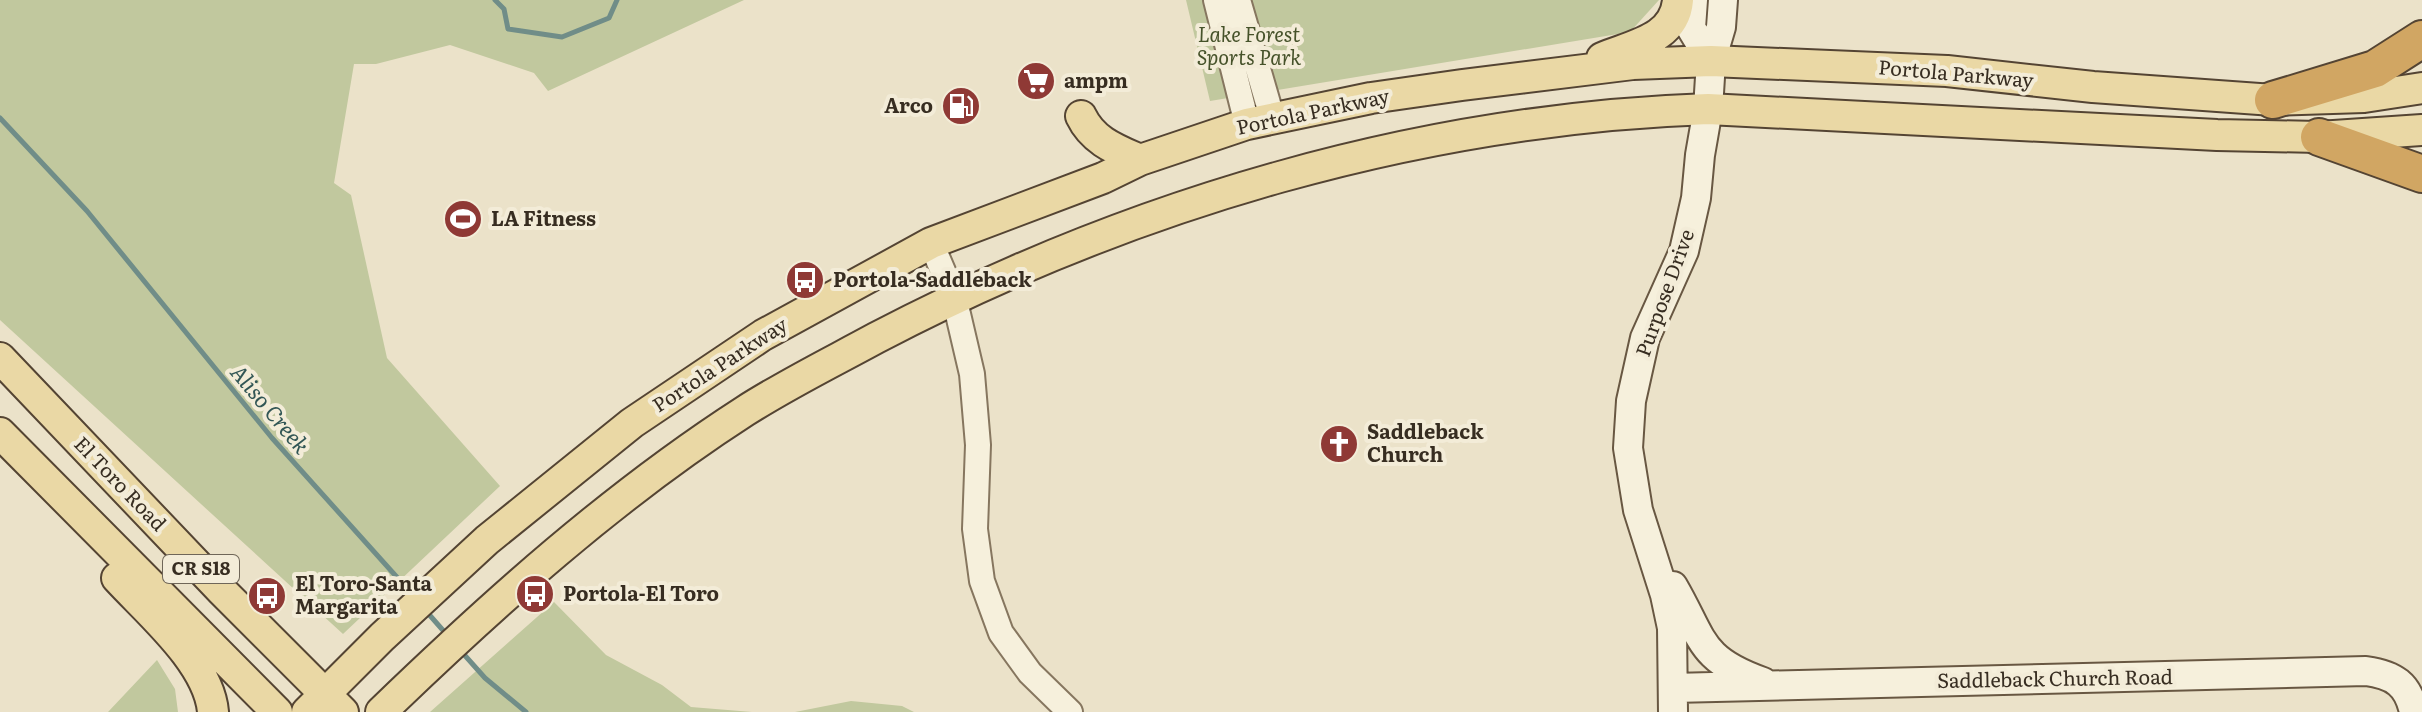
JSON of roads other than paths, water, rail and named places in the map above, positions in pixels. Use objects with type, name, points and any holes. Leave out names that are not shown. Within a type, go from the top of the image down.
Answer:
[{"type":"highway","points":[[2273,100],[2375,69],[2422,39]]},
{"type":"highway","points":[[2319,137],[2422,174]]},
{"type":"main road","points":[[1571,71],[1656,37],[1677,13],[1678,0]]},
{"type":"main road","points":[[1693,0],[1691,28],[1711,61]]},
{"type":"main road","name":"Purpose Drive","points":[[1673,700],[1672,628],[1665,595],[1638,510],[1628,448],[1631,401],[1645,338],[1684,251],[1696,198],[1711,61],[1721,27],[1723,0]]},
{"type":"main road","name":"Portola Parkway","points":[[325,706],[382,637],[487,540],[676,391],[763,335],[931,243],[1103,178],[1140,160],[1259,121],[1371,98],[1571,71],[1633,64],[1711,61],[1947,71],[2093,87],[2273,100],[2364,97],[2422,88]]},
{"type":"main road","points":[[381,712],[479,618],[615,505],[742,413],[789,384],[954,297],[1098,236],[1248,186],[1378,152],[1507,127],[1641,111],[1708,109],[2319,137],[2422,130]]},
{"type":"main road","points":[[1081,116],[1088,130],[1099,140],[1140,160]]},
{"type":"main road","name":"El Toro Road","points":[[0,358],[222,591],[325,706]]},
{"type":"main road","name":"CR S18","points":[[0,433],[277,712]]},
{"type":"main road","points":[[53,485],[76,534],[184,651],[203,677],[213,712]]},
{"type":"main road","points":[[1649,546],[1683,602],[1698,638],[1718,661],[1775,686]]},
{"type":"main road","name":"Saddleback Church Road","points":[[1673,700],[1775,686],[2366,671],[2386,674],[2406,688],[2414,712]]},
{"type":"street","points":[[1216,0],[1259,121]]},
{"type":"street","points":[[1238,0],[1259,121]]},
{"type":"street","points":[[931,243],[954,297],[973,388],[978,445],[975,529],[982,581],[1001,633],[1030,673],[1070,712]]},
{"type":"waterway","points":[[495,0],[504,9],[508,29],[562,37],[609,18],[617,0]]},
{"type":"waterway","name":"Aliso Creek","points":[[0,118],[87,211],[272,438],[412,594]]},
{"type":"waterway","name":"Aliso Creek","points":[[426,611],[448,636]]},
{"type":"waterway","name":"Aliso Creek","points":[[460,650],[485,678],[526,712]]},
{"type":"place","name":"ampm","points":[[1036,81]]},
{"type":"place","name":"Arco","points":[[961,106]]},
{"type":"place","name":"LA Fitness","points":[[463,219]]},
{"type":"place","name":"Portola-Saddleback","points":[[805,280]]},
{"type":"place","name":"Saddleback Church","points":[[1339,444]]},
{"type":"place","name":"Portola-El Toro","points":[[535,594]]},
{"type":"place","name":"El Toro-Santa Margarita","points":[[267,596]]},
{"type":"park label","name":"Lake Forest Sports Park","points":[[1249,46]]}]
